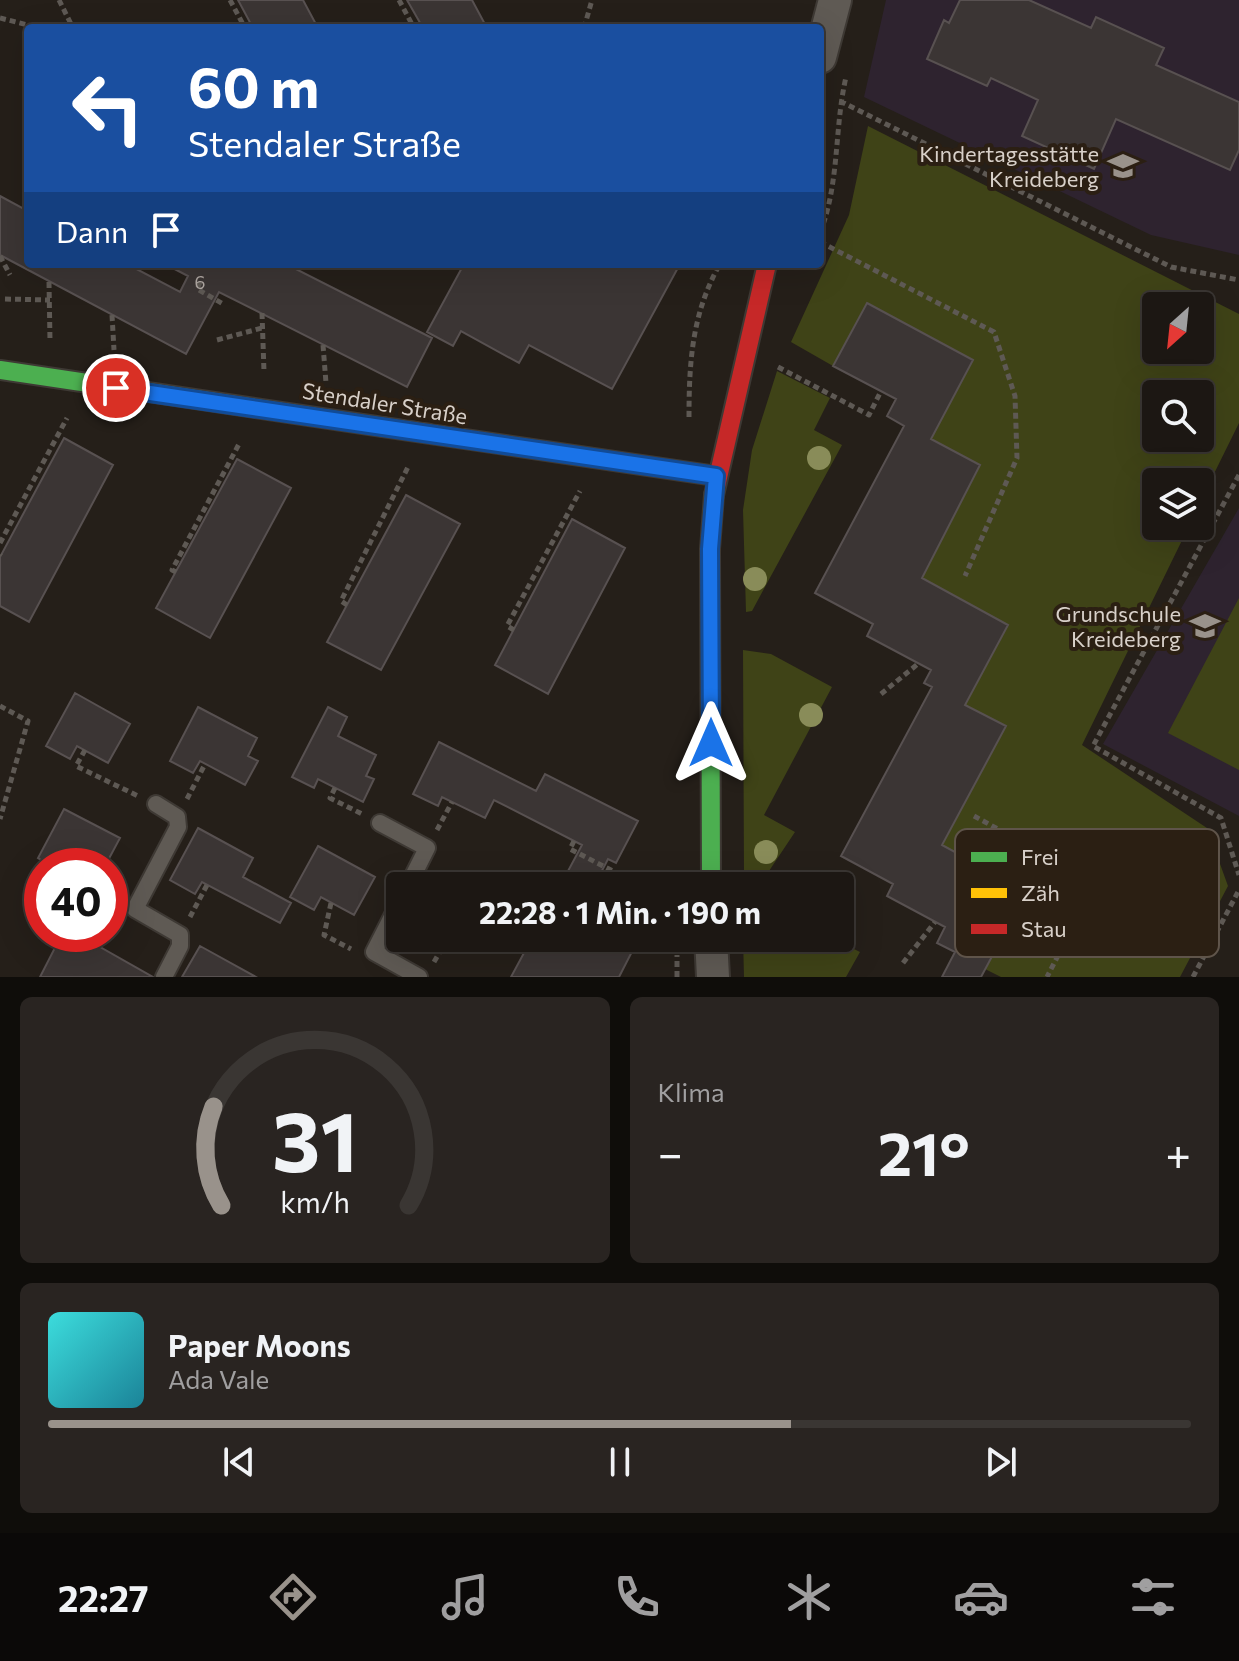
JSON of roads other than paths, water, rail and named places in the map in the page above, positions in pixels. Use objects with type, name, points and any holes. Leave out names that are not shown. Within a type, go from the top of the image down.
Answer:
[{"type":"street","points":[[834,63],[835,0]]},
{"type":"street","points":[[711,872],[710,549],[716,476],[766,268]]},
{"type":"street","name":"Stendaler Straße","points":[[0,370],[716,476]]},
{"type":"street","points":[[712,952],[713,977]]},
{"type":"lane","points":[[156,804],[177,817],[178,827],[135,909],[180,935],[180,946],[164,977]]},
{"type":"lane","points":[[380,823],[427,848],[415,872]]},
{"type":"lane","points":[[386,928],[374,952],[419,977]]},
{"type":"place","name":"Kindertagesstätte Kreideberg","points":[[1123,166]]},
{"type":"place","name":"Grundschule Kreideberg","points":[[1205,626]]}]
